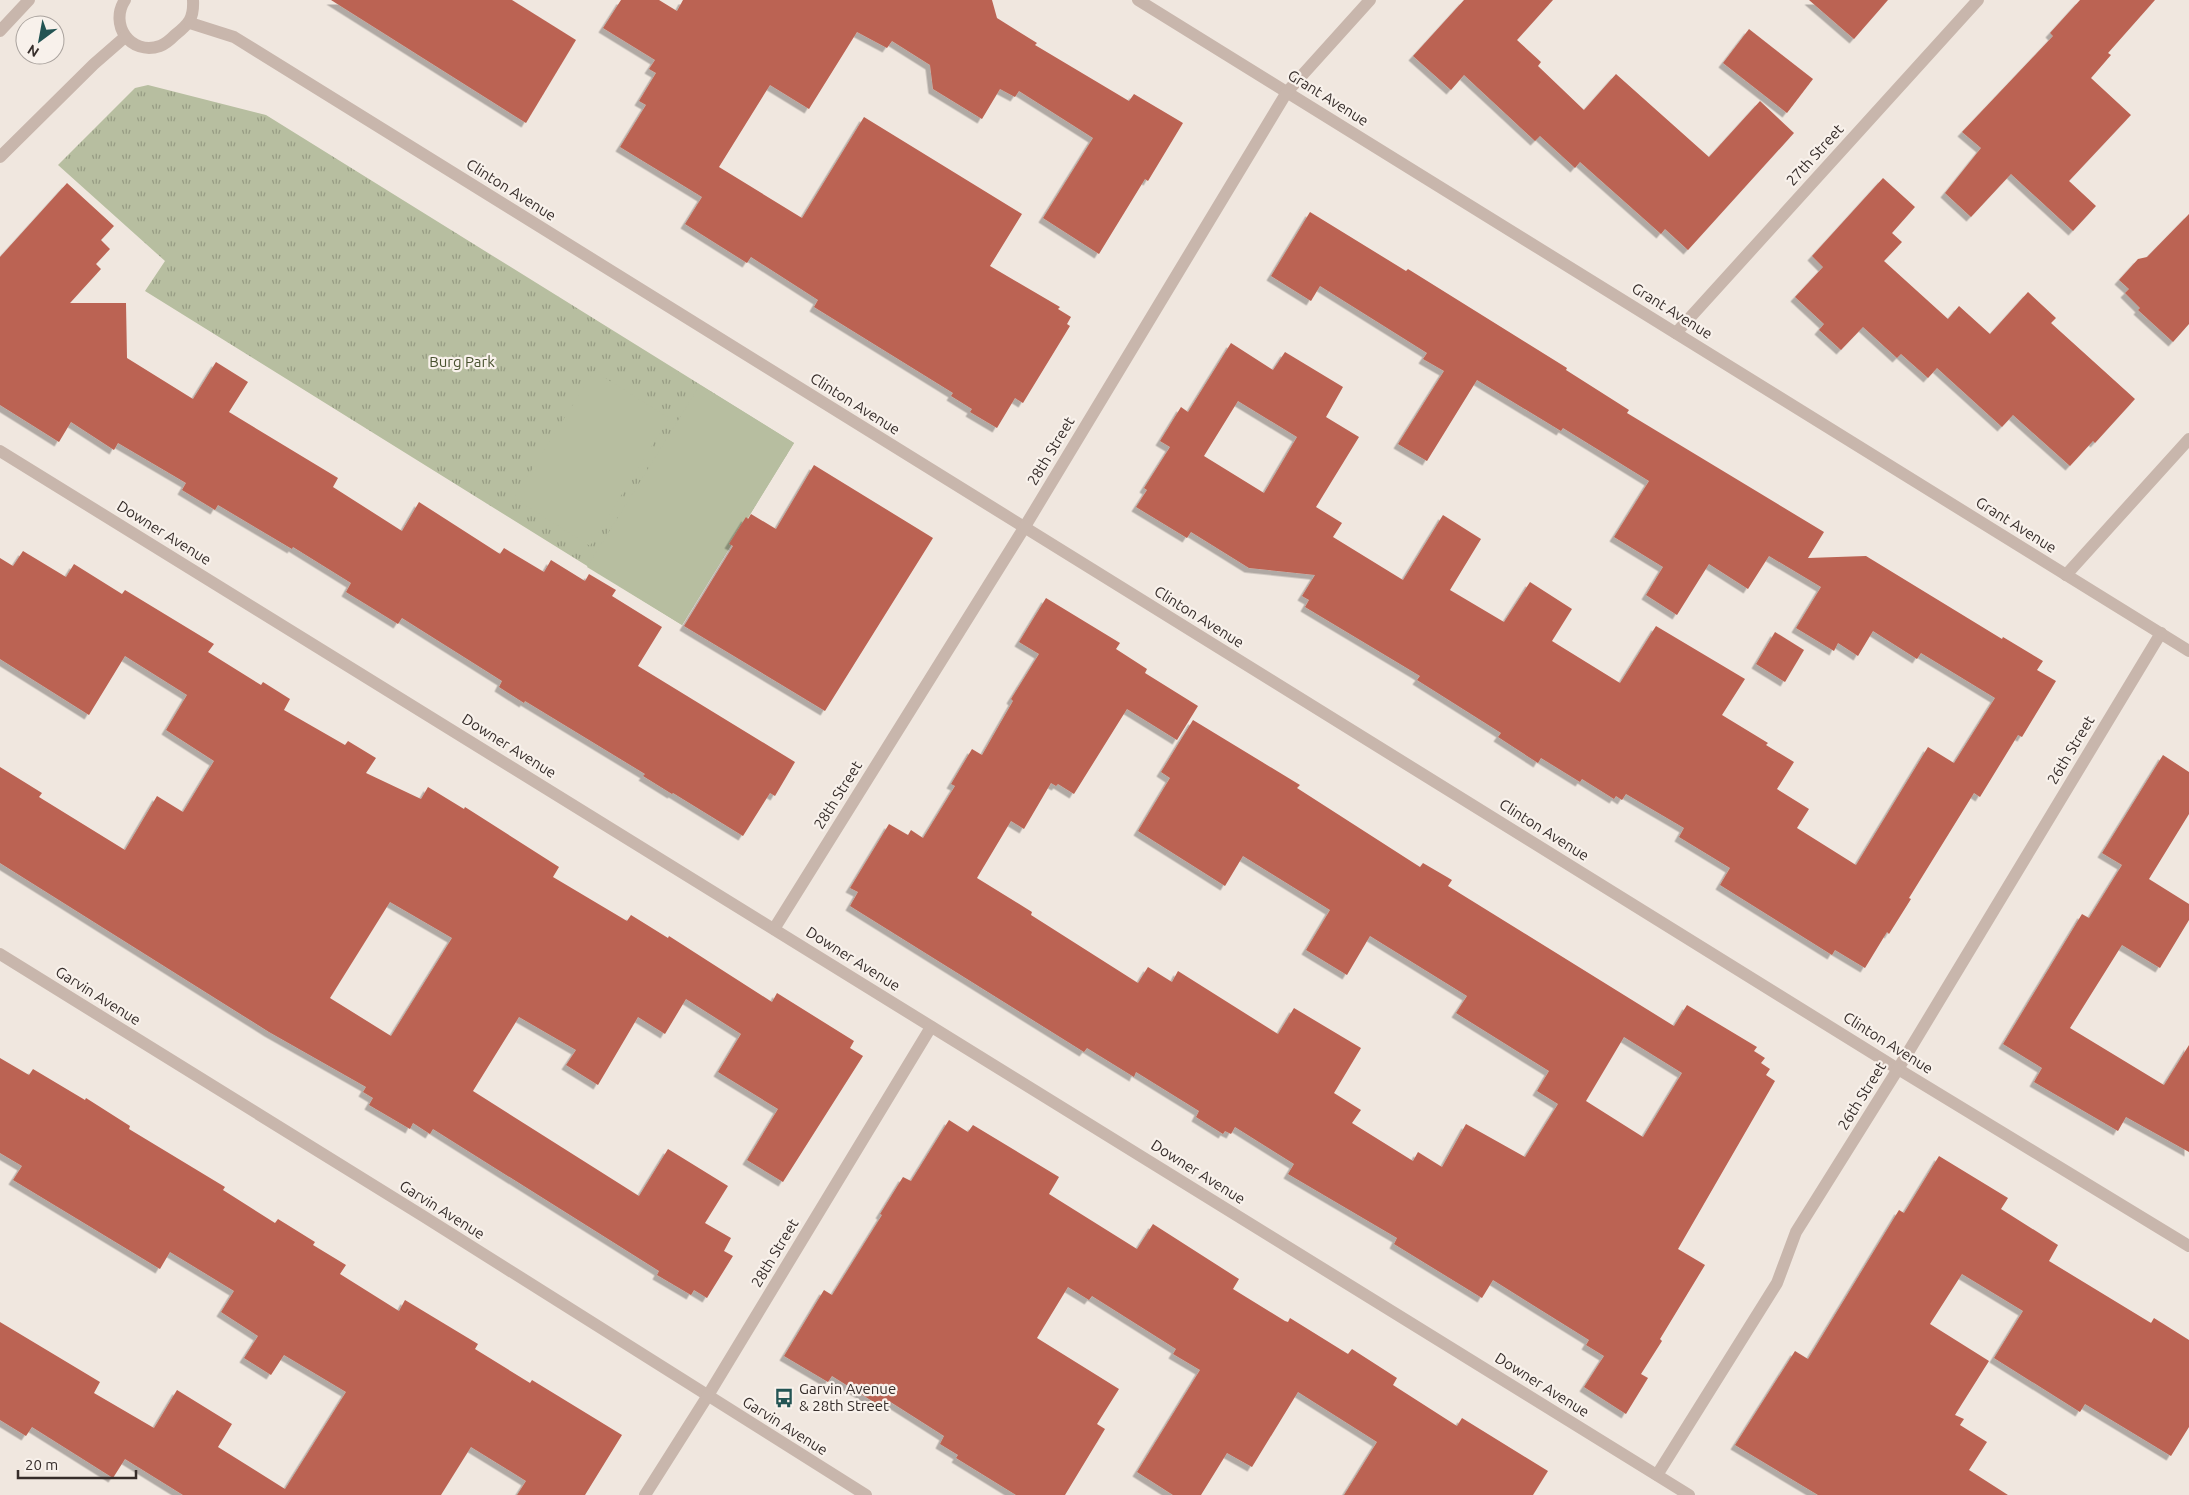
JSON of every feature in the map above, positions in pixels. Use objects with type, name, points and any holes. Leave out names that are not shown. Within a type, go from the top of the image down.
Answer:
[{"type":"street","points":[[0,31],[29,0]]},
{"type":"street","points":[[125,0],[118,19],[125,37],[143,48],[158,47],[190,23],[194,12],[193,0]]},
{"type":"street","name":"Grant Avenue","points":[[1138,0],[2189,651]]},
{"type":"street","name":"28th Street","points":[[774,929],[1024,528],[1287,92],[1370,0]]},
{"type":"street","name":"27th Street","points":[[1676,333],[1978,0]]},
{"type":"street","name":"Clinton Avenue","points":[[190,23],[234,37],[1898,1069],[2189,1246]]},
{"type":"street","points":[[0,157],[5,142],[125,37]]},
{"type":"street","points":[[2066,575],[2189,439]]},
{"type":"street","name":"Downer Avenue","points":[[0,451],[1689,1495]]},
{"type":"street","name":"26th Street","points":[[1657,1474],[1776,1283],[1796,1232],[1898,1069],[2160,633]]},
{"type":"street","name":"Garvin Avenue","points":[[0,954],[423,1216],[707,1397],[866,1495]]},
{"type":"street","name":"28th Street","points":[[645,1495],[707,1397],[931,1027]]},
{"type":"green space","name":"Burg Park","points":[[148,85],[266,115],[794,443],[682,625],[145,291],[165,261],[58,165],[135,88]]},
{"type":"green space","points":[[594,371],[669,418],[590,546],[514,498]]},
{"type":"green space","points":[[700,385],[794,443],[682,625],[587,567]]},
{"type":"building","points":[[331,0],[512,0],[576,40],[526,123]]},
{"type":"building","points":[[621,0],[659,0],[677,11],[683,0],[992,0],[997,18],[1037,43],[1035,45],[1129,101],[1134,94],[1183,123],[1148,181],[1145,179],[1099,254],[1043,218],[1093,138],[1019,91],[1015,97],[1000,89],[982,119],[933,89],[930,65],[892,41],[887,48],[857,32],[809,109],[770,85],[719,167],[802,218],[864,117],[1022,214],[990,266],[1060,307],[1058,309],[1071,317],[1067,324],[1070,326],[1023,403],[1015,398],[997,428],[970,412],[972,409],[951,396],[953,393],[814,307],[818,300],[751,257],[747,263],[685,224],[702,197],[620,147],[646,105],[639,101],[656,73],[649,69],[655,60],[603,28]]},
{"type":"building","points":[[1464,0],[1553,0],[1517,40],[1541,62],[1538,66],[1584,110],[1616,74],[1709,157],[1760,101],[1794,133],[1688,250],[1665,229],[1661,234],[1580,162],[1575,168],[1540,136],[1535,141],[1464,75],[1451,90],[1413,56]]},
{"type":"building","points":[[1809,0],[1888,0],[1854,39]]},
{"type":"building","points":[[2080,0],[2155,0],[2108,53],[2111,55],[2091,78],[2131,115],[2069,181],[2096,206],[2073,231],[2011,174],[1971,217],[1945,193],[1981,148],[1962,132],[2053,36],[2050,33]]},
{"type":"building","points":[[1749,29],[1813,79],[1787,113],[1723,63]]},
{"type":"building","points":[[1883,178],[1915,207],[1892,233],[1902,242],[1884,261],[1948,319],[1959,306],[1990,334],[2028,292],[2056,318],[2051,323],[2135,399],[2095,443],[2093,441],[2070,466],[2013,415],[2002,427],[1937,368],[1928,378],[1901,354],[1897,358],[1863,327],[1841,350],[1819,330],[1824,324],[1795,297],[1823,267],[1812,256]]},
{"type":"building","points":[[67,183],[114,226],[101,240],[110,249],[96,264],[101,269],[70,303],[126,303],[127,358],[193,399],[216,362],[248,382],[229,412],[338,478],[333,487],[402,531],[419,502],[500,554],[504,548],[544,572],[551,560],[585,581],[589,574],[616,590],[612,596],[662,627],[638,666],[795,762],[775,796],[770,793],[743,836],[672,794],[643,776],[645,774],[525,701],[524,703],[499,687],[502,681],[402,618],[398,624],[346,592],[351,583],[293,547],[292,549],[218,505],[215,510],[182,490],[186,483],[118,443],[114,450],[71,422],[59,442],[0,405],[0,257]]},
{"type":"building","points":[[1310,212],[1406,271],[1408,269],[1567,368],[1566,370],[1629,410],[1627,413],[1824,532],[1808,558],[1866,556],[2002,639],[2003,637],[2043,661],[2037,670],[2056,681],[2022,737],[2018,735],[1980,797],[1974,793],[1909,898],[1911,899],[1889,934],[1887,932],[1865,968],[1835,950],[1832,955],[1720,885],[1730,868],[1679,837],[1684,828],[1626,794],[1622,800],[1616,796],[1614,799],[1582,779],[1580,782],[1541,758],[1538,763],[1498,737],[1501,733],[1417,680],[1420,676],[1305,607],[1309,600],[1302,596],[1315,575],[1249,568],[1191,532],[1187,538],[1136,507],[1147,490],[1144,488],[1170,447],[1160,441],[1181,407],[1188,412],[1231,343],[1273,370],[1285,352],[1343,387],[1326,417],[1359,437],[1316,507],[1342,523],[1333,537],[1403,580],[1443,515],[1481,539],[1450,590],[1504,622],[1530,582],[1572,609],[1552,641],[1620,683],[1656,626],[1745,679],[1722,715],[1768,743],[1766,745],[1794,762],[1777,789],[1809,809],[1797,828],[1856,865],[1928,747],[1954,763],[1995,698],[1921,653],[1917,659],[1873,631],[1858,656],[1838,643],[1834,651],[1796,628],[1821,587],[1769,556],[1748,589],[1709,564],[1677,615],[1646,595],[1663,567],[1614,537],[1649,481],[1563,428],[1561,431],[1477,380],[1427,461],[1398,444],[1444,371],[1423,359],[1427,353],[1320,286],[1311,301],[1271,276]],"holes":[[[1238,401],[1297,437],[1264,493],[1204,456]]]},
{"type":"building","points":[[2189,214],[2189,324],[2173,342],[2138,310],[2140,308],[2125,293],[2129,289],[2119,280],[2138,259],[2147,257]]},
{"type":"building","points":[[814,465],[933,538],[825,711],[684,626],[733,546],[729,544],[746,517],[748,519],[751,514],[776,529]]},
{"type":"building","points":[[23,551],[66,577],[74,564],[122,594],[125,590],[214,644],[208,652],[261,685],[263,682],[290,699],[284,710],[345,745],[348,741],[376,758],[366,773],[421,799],[428,787],[464,809],[465,807],[559,867],[553,877],[627,921],[631,915],[668,938],[669,936],[772,1002],[777,993],[854,1041],[850,1048],[863,1056],[783,1182],[747,1160],[778,1109],[718,1072],[741,1034],[686,999],[665,1034],[638,1017],[598,1085],[566,1065],[576,1050],[519,1017],[473,1091],[639,1196],[668,1149],[728,1186],[705,1223],[731,1238],[724,1251],[733,1256],[707,1298],[694,1290],[691,1295],[657,1275],[659,1271],[433,1129],[430,1134],[413,1123],[410,1129],[369,1105],[373,1098],[363,1092],[366,1087],[269,1032],[0,863],[0,767],[42,793],[39,797],[125,850],[157,796],[183,812],[214,761],[166,730],[187,695],[125,656],[89,715],[0,659],[0,558],[13,566]],"holes":[[[390,902],[452,938],[391,1036],[330,998]]]},
{"type":"building","points":[[1046,598],[1120,643],[1116,649],[1147,669],[1145,673],[1198,706],[1177,740],[1127,709],[1074,794],[1058,784],[1056,786],[1051,783],[1024,829],[1011,821],[977,878],[1032,912],[1031,915],[1138,983],[1148,967],[1172,982],[1178,971],[1278,1034],[1294,1008],[1361,1048],[1334,1093],[1361,1110],[1352,1123],[1413,1161],[1418,1152],[1442,1167],[1466,1124],[1525,1157],[1558,1104],[1537,1091],[1549,1071],[1456,1013],[1467,996],[1370,936],[1347,975],[1306,950],[1330,910],[1243,856],[1225,886],[1138,831],[1170,778],[1161,772],[1193,720],[1300,785],[1297,788],[1420,867],[1423,863],[1452,880],[1448,886],[1674,1026],[1687,1005],[1757,1047],[1754,1051],[1765,1058],[1761,1063],[1770,1069],[1766,1075],[1775,1081],[1678,1249],[1705,1265],[1641,1374],[1648,1378],[1626,1414],[1584,1387],[1604,1356],[1586,1345],[1589,1340],[1493,1280],[1482,1298],[1394,1244],[1397,1238],[1288,1174],[1294,1164],[1235,1127],[1231,1134],[1225,1131],[1223,1134],[1196,1117],[1199,1111],[1136,1072],[1134,1077],[1087,1048],[1084,1052],[850,906],[858,892],[850,888],[889,824],[908,835],[911,830],[923,838],[955,786],[951,784],[972,749],[982,755],[1013,701],[1011,699],[1039,654],[1019,642]],"holes":[[[1624,1037],[1682,1073],[1643,1137],[1586,1101]]]},
{"type":"building","points":[[1775,632],[1804,650],[1785,682],[1756,664]]},
{"type":"building","points":[[2163,755],[2189,772],[2189,814],[2149,879],[2189,904],[2189,920],[2160,968],[2122,945],[2070,1028],[2164,1085],[2189,1045],[2189,1152],[2126,1117],[2118,1131],[2034,1082],[2042,1068],[2003,1044],[2082,914],[2089,918],[2122,865],[2102,853]]},
{"type":"building","points":[[0,1058],[29,1075],[33,1069],[85,1100],[86,1098],[130,1126],[129,1129],[225,1187],[223,1190],[275,1223],[278,1219],[315,1242],[313,1245],[346,1265],[340,1274],[399,1311],[405,1300],[478,1344],[475,1349],[530,1383],[532,1380],[622,1435],[585,1495],[517,1495],[526,1481],[471,1447],[441,1495],[183,1495],[125,1459],[113,1478],[32,1427],[26,1436],[0,1420],[0,1322],[100,1382],[94,1393],[154,1428],[177,1390],[232,1424],[218,1447],[285,1489],[346,1392],[284,1355],[271,1375],[244,1358],[258,1336],[221,1312],[234,1291],[170,1252],[160,1269],[13,1180],[22,1166],[0,1153]]},
{"type":"building","points":[[949,1120],[968,1132],[973,1125],[1059,1177],[1049,1194],[1137,1249],[1153,1224],[1239,1279],[1233,1289],[1285,1321],[1288,1322],[1290,1318],[1348,1354],[1352,1349],[1397,1378],[1393,1385],[1457,1426],[1462,1418],[1548,1471],[1533,1495],[1344,1495],[1377,1442],[1298,1392],[1252,1467],[1227,1453],[1201,1495],[1173,1495],[1137,1472],[1200,1370],[1173,1354],[1176,1349],[1092,1296],[1089,1300],[1068,1287],[1037,1338],[1119,1389],[1097,1424],[1105,1429],[1065,1495],[1016,1495],[956,1458],[958,1455],[940,1444],[944,1436],[889,1401],[886,1406],[878,1402],[877,1404],[832,1376],[828,1382],[784,1356],[824,1290],[832,1295],[882,1215],[880,1214],[903,1177],[911,1181]]},
{"type":"building","points":[[1939,1156],[2008,1198],[2001,1209],[2058,1245],[2049,1261],[2151,1323],[2154,1318],[2189,1340],[2189,1427],[2171,1456],[2085,1404],[2080,1412],[1994,1358],[2023,1311],[1962,1274],[1930,1324],[1989,1361],[1955,1415],[1964,1419],[1960,1425],[1987,1442],[1969,1470],[2008,1495],[1818,1495],[1735,1445],[1795,1351],[1808,1359],[1899,1210],[1904,1213]]},
{"type":"place","name":"Garvin Avenue & 28th Street","points":[[784,1398]]}]
